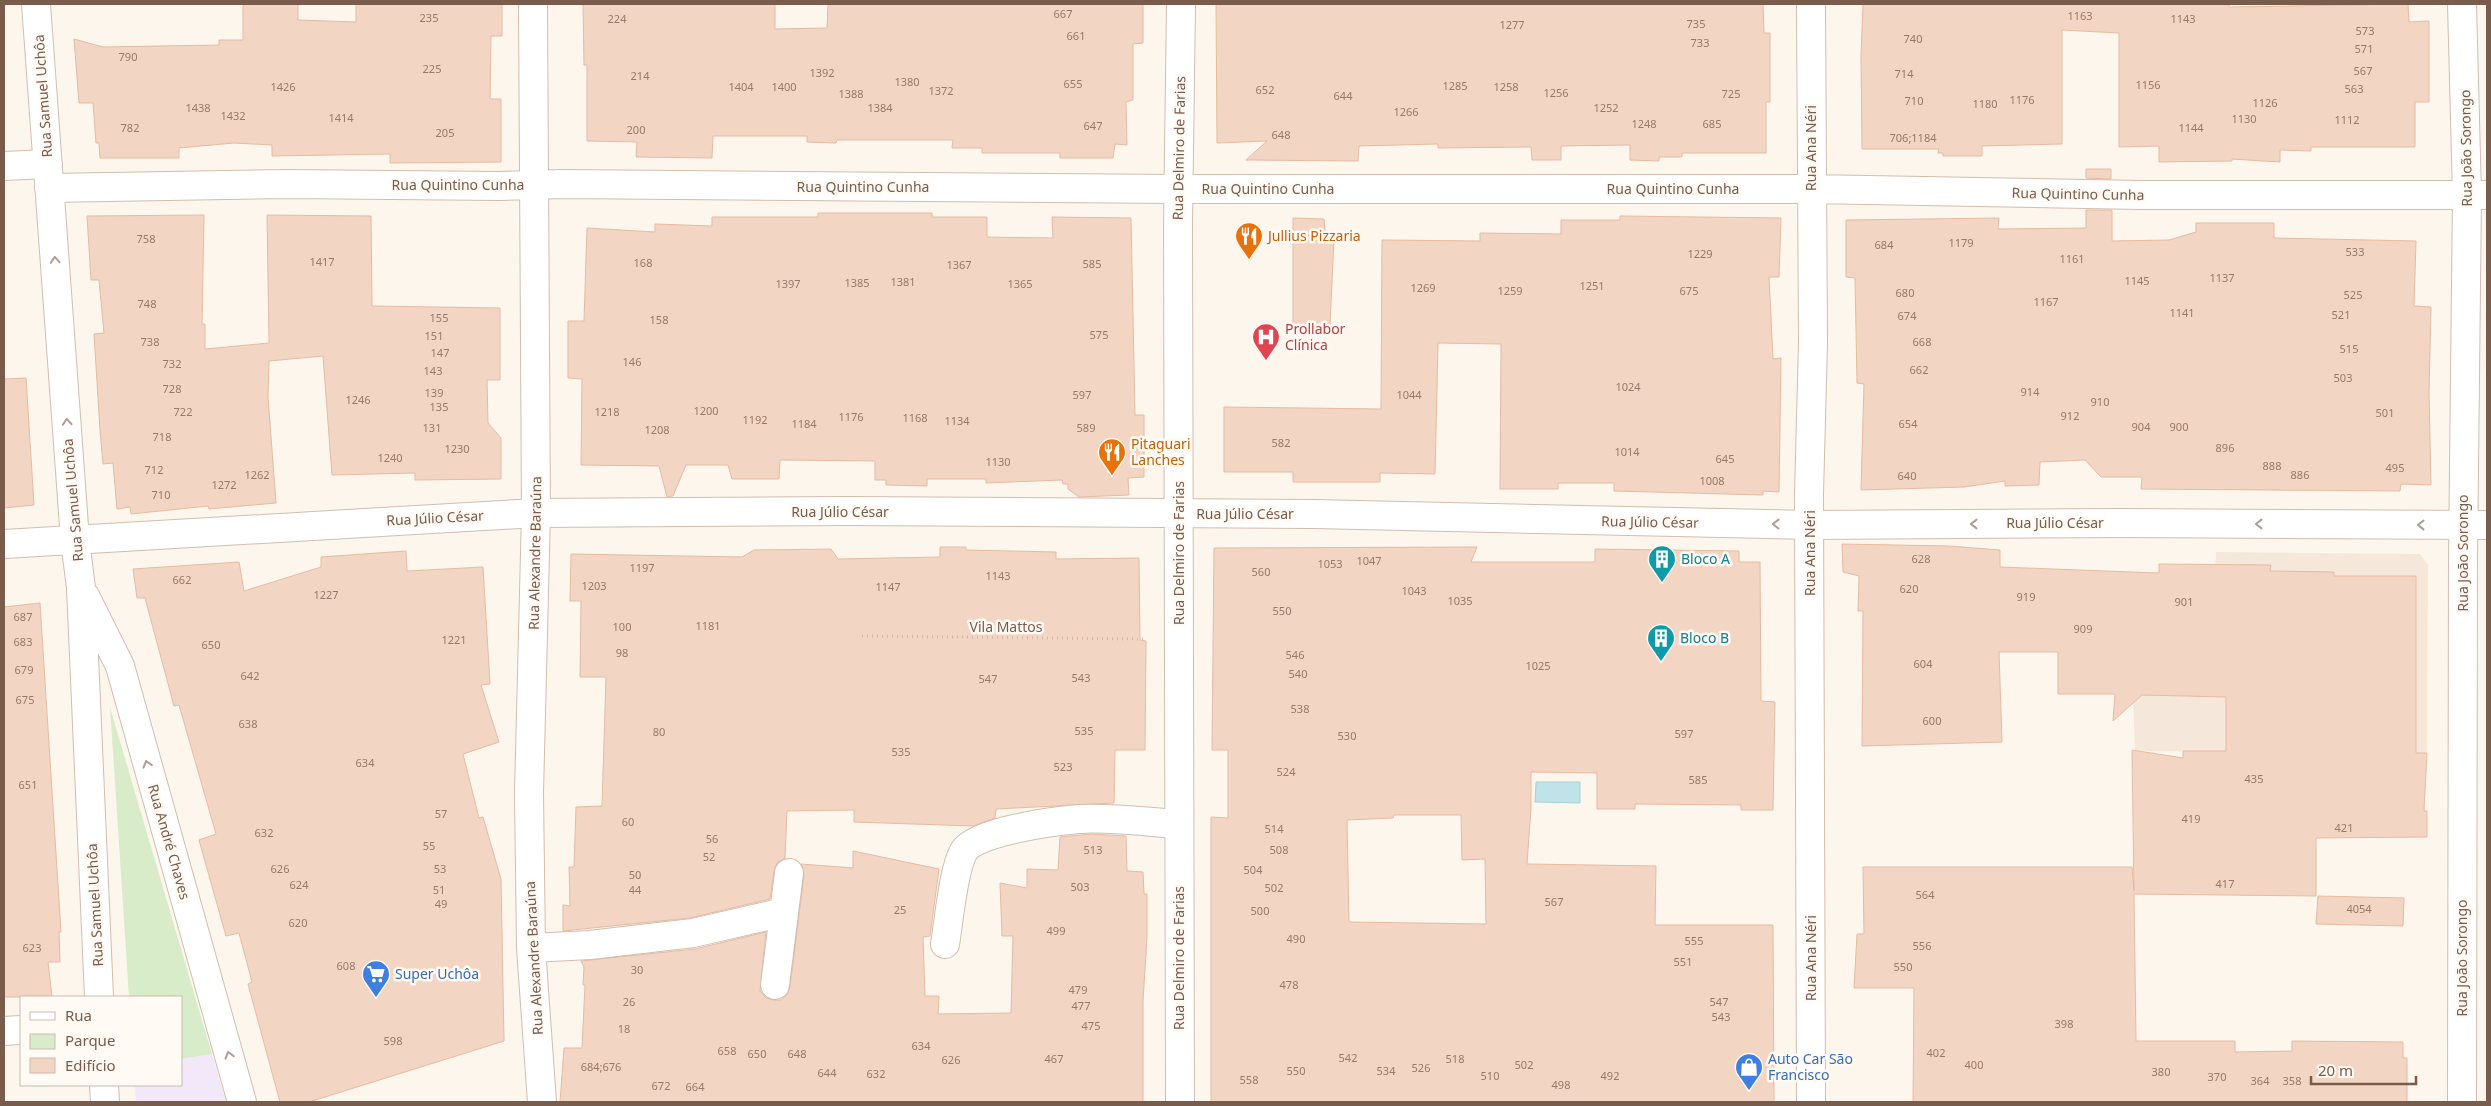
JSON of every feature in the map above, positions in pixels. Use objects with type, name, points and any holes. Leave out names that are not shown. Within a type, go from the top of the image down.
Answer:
[{"type":"street","name":"Rua Samuel Uchôa","points":[[36,4],[75,540],[81,588],[99,996]]},
{"type":"street","name":"Rua Alexandre Baraúna","points":[[533,4],[536,184],[536,513],[529,793],[532,948],[542,1102]]},
{"type":"street","name":"Rua Delmiro de Farias","points":[[1180,1102],[1178,189],[1181,4]]},
{"type":"street","name":"Rua Ana Néri","points":[[1811,4],[1813,343],[1810,525],[1811,1102]]},
{"type":"street","name":"Rua João Sorongo","points":[[2462,4],[2477,195],[2475,525],[2462,1102]]},
{"type":"street","name":"Rua Quintino Cunha","points":[[4,166],[49,176],[286,184],[1178,189],[1811,189],[2140,195],[2477,195]]},
{"type":"street","name":"Rua Júlio César","points":[[4,544],[536,513],[1180,513],[1810,525],[2120,523],[2475,525]]},
{"type":"street","name":"Rua André Chaves","points":[[81,588],[120,666],[242,1102]]},
{"type":"street","points":[[945,944],[958,872],[964,851],[976,840],[994,833],[1080,819],[1178,824]]},
{"type":"street","points":[[775,985],[789,873]]},
{"type":"street","points":[[532,948],[590,945],[693,933],[784,912]]},
{"type":"street","points":[[4,1031],[20,1030]]},
{"type":"street","points":[[104,1086],[105,1102]]},
{"type":"path","name":"Vila Mattos","points":[[862,636],[1150,639]]},
{"type":"shaded area","points":[[2216,552],[2420,554],[2428,565],[2427,753],[2135,751],[2133,694],[2211,696]]},
{"type":"shaded area","points":[[212,1054],[226,1102],[136,1102],[135,1086],[182,1086],[182,1059]]},
{"type":"green space","points":[[110,706],[212,1054],[182,1059],[182,996],[129,996]]},
{"type":"water","points":[[1536,782],[1580,782],[1580,803],[1535,802]]},
{"type":"building","points":[[243,4],[298,4],[298,20],[356,22],[356,4],[502,4],[502,36],[491,36],[490,99],[501,99],[501,162],[390,163],[390,154],[272,156],[272,145],[234,143],[179,148],[179,158],[100,158],[99,143],[96,143],[93,103],[79,103],[74,39],[103,47],[219,45],[219,40],[243,40]]},
{"type":"building","points":[[583,4],[775,4],[775,29],[827,28],[828,4],[1143,4],[1143,43],[1133,44],[1133,100],[1126,102],[1127,145],[1115,144],[1113,158],[1060,158],[1060,153],[982,153],[982,148],[952,148],[953,140],[837,140],[836,143],[807,142],[807,136],[713,136],[712,158],[636,157],[637,142],[587,141],[587,65],[584,65]]},
{"type":"building","points":[[1216,4],[1763,4],[1764,33],[1770,33],[1770,102],[1766,102],[1766,153],[1682,153],[1682,157],[1659,157],[1659,161],[1630,160],[1630,145],[1561,146],[1561,160],[1532,160],[1531,147],[1438,148],[1438,144],[1359,146],[1358,161],[1246,160],[1267,141],[1217,143]]},
{"type":"building","points":[[1863,4],[2229,4],[2229,7],[2408,4],[2409,22],[2429,21],[2429,102],[2415,102],[2415,147],[2311,147],[2311,151],[2280,150],[2280,162],[2232,159],[2232,161],[2159,162],[2159,146],[2119,147],[2119,33],[2062,30],[2062,144],[1982,146],[1982,156],[1943,156],[1943,153],[1938,153],[1939,149],[1862,149],[1861,56]]},
{"type":"building","points":[[2086,169],[2111,169],[2111,179],[2086,178]]},
{"type":"building","points":[[2086,210],[2112,210],[2112,241],[2169,240],[2196,232],[2196,223],[2274,223],[2274,238],[2416,241],[2414,306],[2431,307],[2429,394],[2431,485],[2401,484],[2400,491],[2141,489],[2142,477],[2101,477],[2085,460],[2040,462],[2039,485],[2005,486],[2005,481],[1964,487],[1861,490],[1864,384],[1857,383],[1855,278],[1846,277],[1846,220],[1999,218],[1998,229],[2086,228]]},
{"type":"building","points":[[818,213],[932,213],[932,217],[987,217],[987,237],[1053,238],[1052,217],[1131,218],[1135,415],[1144,415],[1144,477],[1128,478],[1129,495],[1079,497],[1068,489],[1068,484],[1063,484],[1062,480],[986,483],[986,479],[927,479],[927,486],[886,485],[886,480],[875,480],[875,461],[780,460],[779,479],[732,479],[728,465],[686,465],[673,496],[667,497],[659,466],[581,465],[582,379],[568,378],[568,321],[584,321],[587,228],[655,232],[655,224],[712,226],[712,217],[818,217]]},
{"type":"building","points":[[204,215],[202,324],[205,324],[205,349],[269,343],[267,215],[371,216],[372,306],[500,308],[500,380],[487,380],[488,423],[501,438],[501,479],[415,480],[415,473],[332,475],[323,356],[269,361],[268,397],[276,503],[209,509],[208,506],[131,514],[130,507],[117,509],[113,463],[103,464],[94,334],[104,333],[99,280],[91,280],[87,216]]},
{"type":"building","points":[[1620,216],[1781,218],[1779,277],[1769,277],[1773,359],[1781,358],[1779,492],[1763,491],[1763,495],[1614,491],[1614,483],[1558,483],[1558,489],[1500,489],[1501,344],[1438,343],[1435,474],[1380,473],[1380,482],[1293,482],[1293,472],[1224,472],[1224,407],[1381,409],[1382,240],[1480,241],[1480,233],[1561,234],[1561,220],[1620,220]]},
{"type":"building","points":[[1293,218],[1324,219],[1326,239],[1334,239],[1330,325],[1293,325]]},
{"type":"building","points":[[26,378],[34,505],[4,508],[4,379]]},
{"type":"building","points":[[1842,544],[1949,546],[2000,550],[2000,567],[2159,573],[2159,564],[2271,565],[2270,571],[2334,572],[2334,576],[2416,576],[2416,753],[2427,753],[2424,811],[2427,811],[2427,837],[2316,838],[2316,896],[2134,894],[2136,1041],[2235,1041],[2235,1052],[2292,1051],[2292,1041],[2403,1042],[2403,1058],[2407,1058],[2407,1102],[1913,1102],[1914,988],[1854,988],[1857,934],[1864,934],[1863,867],[2132,867],[2134,891],[2132,750],[2183,758],[2183,751],[2226,751],[2226,697],[2142,695],[2113,721],[2115,694],[2058,694],[2058,652],[1999,652],[2002,742],[1862,746],[1863,611],[1858,611],[1859,576],[1843,572]]},
{"type":"building","points":[[940,547],[966,547],[966,550],[1056,552],[1056,559],[1139,558],[1140,640],[1146,641],[1145,750],[1115,750],[1114,803],[996,809],[995,818],[973,826],[854,822],[854,810],[787,811],[785,858],[777,863],[774,871],[770,899],[690,918],[563,931],[563,905],[570,906],[569,867],[574,867],[576,807],[602,806],[606,677],[580,677],[581,601],[570,601],[571,554],[742,557],[754,550],[831,549],[838,559],[940,557]]},
{"type":"building","points":[[1477,547],[1471,562],[1595,562],[1595,549],[1739,551],[1739,562],[1760,562],[1761,701],[1775,702],[1773,810],[1741,810],[1741,805],[1635,804],[1635,809],[1597,809],[1597,773],[1531,772],[1531,808],[1527,864],[1656,866],[1655,925],[1773,925],[1774,1102],[1211,1102],[1211,817],[1228,818],[1228,750],[1212,750],[1214,548]],"holes":[[[1394,815],[1461,815],[1462,860],[1485,859],[1486,924],[1349,922],[1347,820],[1393,818]]]},
{"type":"building","points":[[406,551],[407,571],[483,567],[490,684],[481,685],[499,742],[463,754],[479,818],[483,817],[501,879],[504,1041],[309,1102],[280,1102],[248,984],[252,982],[239,933],[226,936],[199,840],[216,834],[179,705],[174,706],[145,598],[137,598],[133,569],[239,562],[244,591],[321,567],[321,557]]},
{"type":"building","points":[[40,603],[61,932],[59,932],[60,962],[48,962],[52,996],[4,997],[4,607]]},
{"type":"building","points":[[1091,834],[1126,836],[1127,871],[1143,872],[1144,894],[1147,894],[1147,937],[1143,1001],[1143,1102],[560,1102],[564,1048],[582,1048],[585,985],[583,985],[584,967],[581,961],[695,949],[766,932],[760,991],[766,998],[781,1000],[787,995],[790,987],[804,875],[801,864],[853,868],[853,851],[939,869],[930,936],[923,937],[925,996],[939,996],[938,1014],[1011,1013],[1013,936],[1002,936],[1000,883],[1027,888],[1027,869],[1058,870],[1060,837]]},
{"type":"building","points":[[2318,896],[2404,898],[2403,926],[2316,924]]},
{"type":"place","name":"Jullius Pizzaria","points":[[1249,260]]},
{"type":"place","name":"Prollabor Clínica","points":[[1266,361]]},
{"type":"place","name":"Pitaguari Lanches","points":[[1112,476]]},
{"type":"place","name":"Bloco A","points":[[1662,583]]},
{"type":"place","name":"Bloco B","points":[[1661,662]]},
{"type":"place","name":"Super Uchôa","points":[[376,998]]},
{"type":"place","name":"Auto Car São Francisco","points":[[1749,1091]]}]
